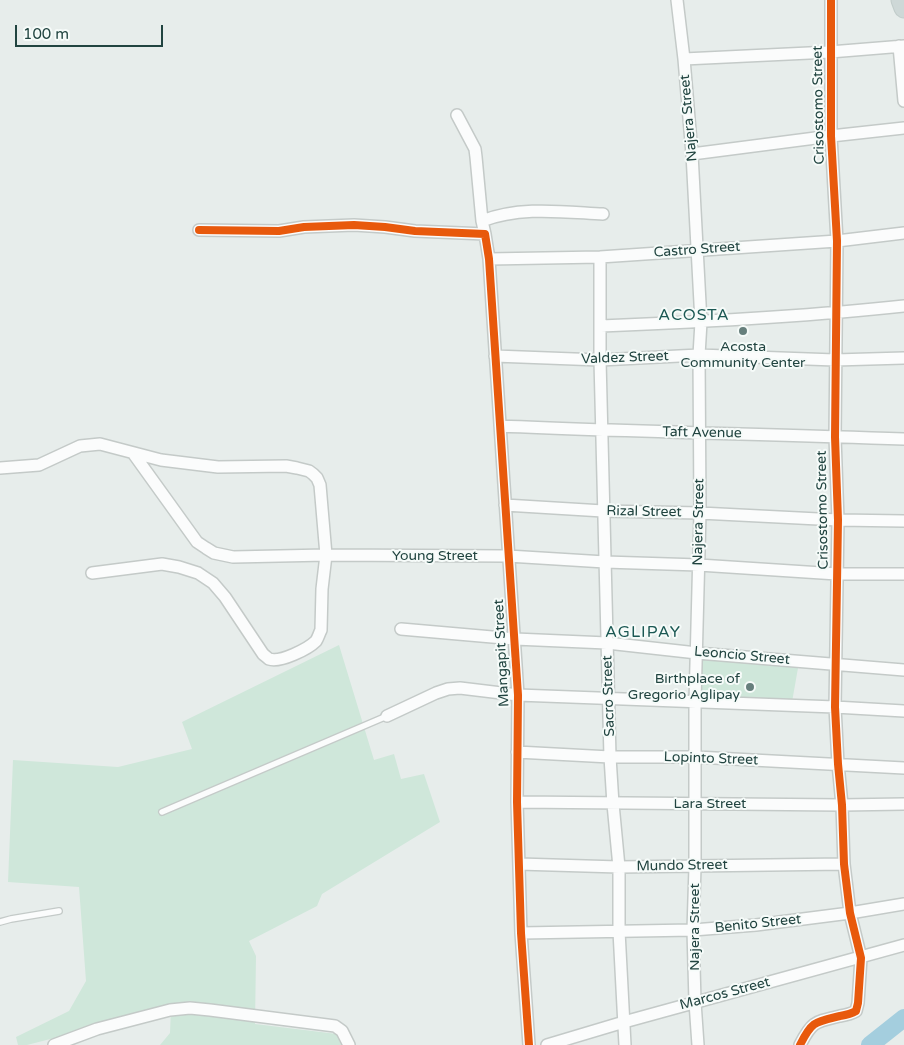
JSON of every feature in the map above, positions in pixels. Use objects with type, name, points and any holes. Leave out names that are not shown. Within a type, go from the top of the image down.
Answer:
[{"type":"main road","points":[[901,0],[904,8]]},
{"type":"street","name":"Najera Street","points":[[677,0],[692,154],[701,322],[699,355],[700,513],[695,702],[693,930],[698,1045]]},
{"type":"street","name":"Crisostomo Street","points":[[800,1045],[816,1022],[856,1011],[861,958],[850,913],[844,864],[835,707],[838,520],[835,437],[837,240],[831,136],[831,0]]},
{"type":"street","points":[[684,59],[830,52],[902,46],[904,101]]},
{"type":"street","name":"Mangapit Street","points":[[457,115],[475,149],[482,221],[489,259],[518,694],[517,802],[521,933],[529,1045]]},
{"type":"street","points":[[692,154],[904,128]]},
{"type":"street","points":[[482,221],[511,213],[549,211],[603,214]]},
{"type":"street","points":[[199,230],[279,231],[354,225],[485,234]]},
{"type":"street","name":"Castro Street","points":[[489,259],[600,257],[837,240],[904,233]]},
{"type":"street","name":"Sacro Street","points":[[600,257],[603,511],[606,562],[610,757],[618,867],[619,931],[625,1045]]},
{"type":"street","points":[[601,326],[701,322],[836,313],[904,306]]},
{"type":"street","name":"Valdez Street","points":[[495,356],[600,360],[699,355],[835,360],[904,358]]},
{"type":"street","name":"Taft Avenue","points":[[500,426],[904,440]]},
{"type":"street","points":[[0,468],[39,465],[80,446],[100,444],[161,460],[218,467],[286,466],[309,471],[317,478],[320,486],[326,555],[320,630],[316,640],[292,655],[277,660],[268,658],[263,654],[225,597],[213,583],[198,573],[162,564],[92,574]]},
{"type":"street","name":"Young Street","points":[[133,454],[197,542],[214,553],[233,557],[326,555],[508,556],[837,574],[904,574]]},
{"type":"street","name":"Rizal Street","points":[[505,505],[603,511],[904,521]]},
{"type":"street","name":"Leoncio Street","points":[[401,629],[515,639],[607,643],[904,670]]},
{"type":"street","points":[[387,716],[448,689],[460,688],[518,694],[904,711]]},
{"type":"street","name":"Lopinto Street","points":[[517,752],[904,768]]},
{"type":"street","name":"Lara Street","points":[[517,802],[613,804],[904,804]]},
{"type":"street","name":"Mundo Street","points":[[519,864],[618,867],[844,864]]},
{"type":"street","name":"Benito Street","points":[[521,933],[693,930],[756,925],[904,904]]},
{"type":"street","name":"Marcos Street","points":[[547,1045],[904,945]]},
{"type":"street","points":[[54,1045],[97,1029],[170,1010],[190,1008],[335,1026],[342,1031],[349,1045]]},
{"type":"lane","points":[[162,812],[387,716]]},
{"type":"lane","points":[[0,922],[59,910]]},
{"type":"green space","points":[[339,645],[374,760],[394,754],[401,779],[424,774],[440,822],[322,894],[317,906],[249,941],[256,956],[255,1024],[337,1034],[341,1045],[160,1045],[170,1033],[171,1008],[27,1045],[18,1045],[16,1037],[69,1011],[86,981],[79,887],[8,882],[13,760],[118,767],[192,749],[182,722]]},
{"type":"green space","points":[[701,658],[798,668],[792,702],[702,696]]},
{"type":"waterway","points":[[870,1045],[904,1018]]},
{"type":"cycle path","points":[[800,1045],[808,1031],[815,1024],[856,1011],[861,958],[850,913],[844,864],[835,707],[838,520],[835,437],[837,241],[831,136],[831,0]]},
{"type":"cycle path","points":[[199,230],[279,231],[304,227],[354,225],[415,231],[485,234],[489,259],[518,695],[517,802],[521,933],[529,1045]]},
{"type":"place","name":"Acosta Community Center","points":[[743,331]]},
{"type":"place","name":"Birthplace of Gregorio Aglipay","points":[[750,687]]},
{"type":"district","name":"ACOSTA","points":[[694,316]]},
{"type":"district","name":"AGLIPAY","points":[[643,633]]}]
